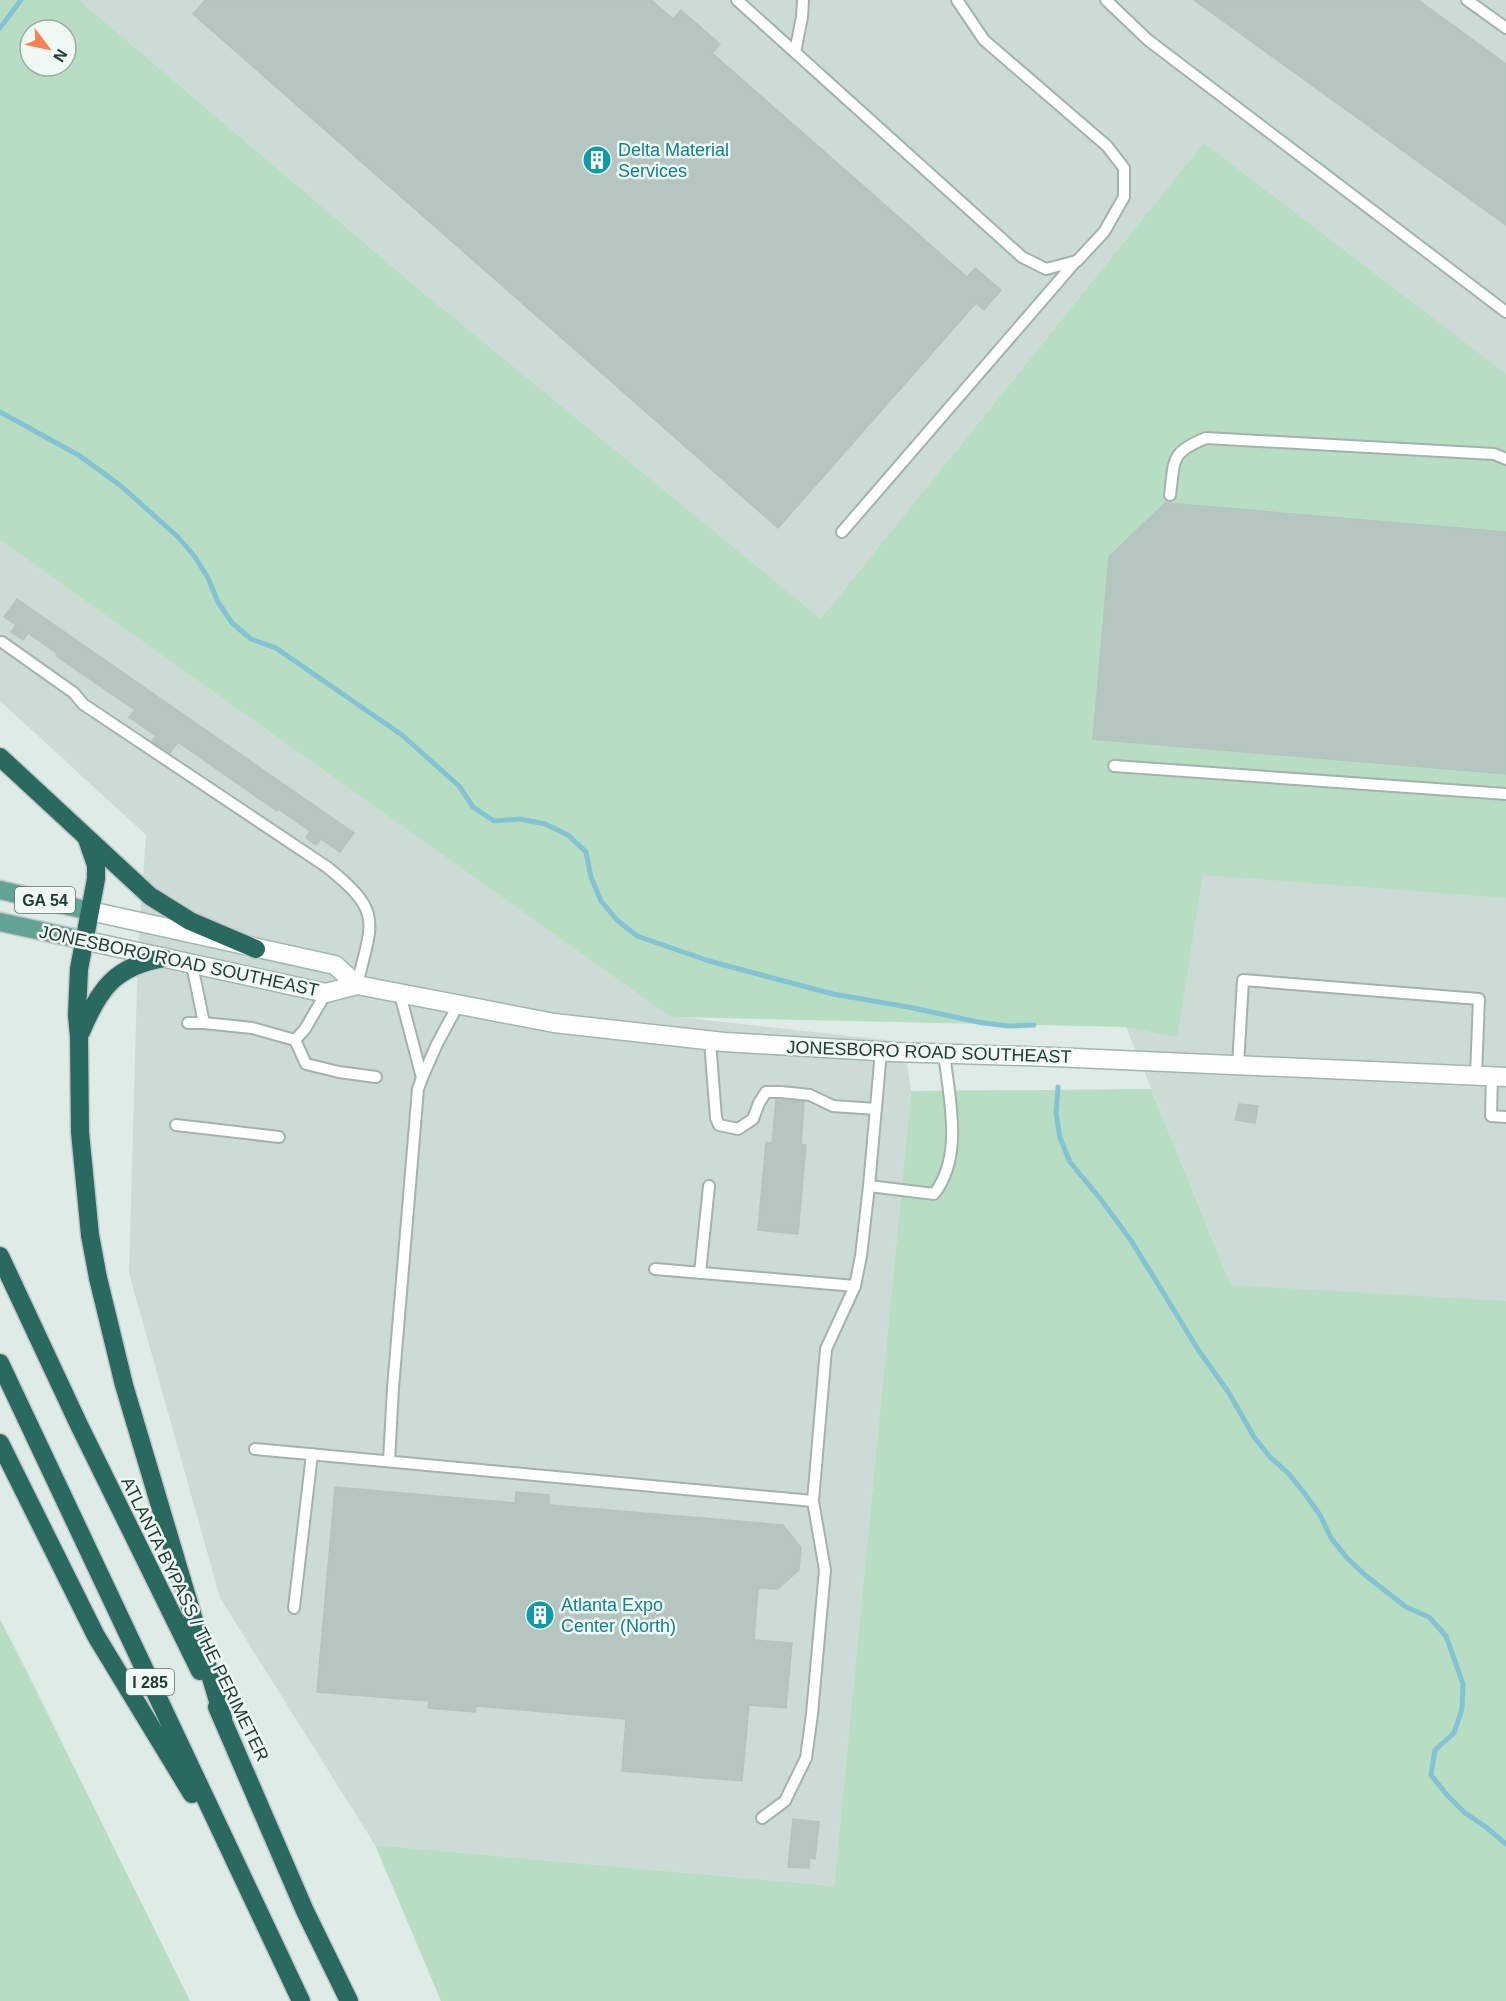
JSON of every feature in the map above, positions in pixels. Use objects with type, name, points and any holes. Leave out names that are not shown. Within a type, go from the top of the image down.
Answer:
[{"type":"highway","points":[[0,757],[137,886],[171,911],[208,930],[256,949]]},
{"type":"highway","points":[[87,839],[96,865],[96,879],[83,940],[77,993],[80,1132],[90,1235],[98,1278],[132,1416],[223,1718]]},
{"type":"highway","points":[[79,1037],[100,993],[114,977],[145,961],[164,958]]},
{"type":"highway","name":"ATLANTA BYPASS / THE PERIMETER","points":[[0,1256],[79,1425],[223,1718],[305,1911],[349,2001]]},
{"type":"highway","name":"I 285","points":[[0,1363],[301,2001]]},
{"type":"highway","points":[[0,1443],[96,1636],[235,1863]]},
{"type":"main road","name":"JONESBORO ROAD SOUTHEAST","points":[[0,890],[334,965],[357,986]]},
{"type":"main road","name":"JONESBORO ROAD SOUTHEAST","points":[[0,922],[326,993],[357,986],[554,1023],[710,1041],[881,1051],[1491,1076]]},
{"type":"lane","points":[[737,0],[1022,257],[1046,269],[1077,261]]},
{"type":"lane","points":[[795,52],[803,0]]},
{"type":"lane","points":[[842,532],[1104,232],[1124,197],[1124,168],[1107,146],[984,40],[957,0]]},
{"type":"lane","points":[[1106,0],[1148,40],[1506,312]]},
{"type":"lane","points":[[1467,0],[1506,28]]},
{"type":"lane","points":[[1170,495],[1175,458],[1187,446],[1206,438],[1494,454],[1506,459]]},
{"type":"lane","points":[[2,642],[74,693],[83,704],[327,867],[353,890],[369,912],[370,925],[357,986]]},
{"type":"lane","points":[[1114,766],[1506,794]]},
{"type":"lane","points":[[192,965],[204,1023]]},
{"type":"lane","points":[[1238,1065],[1244,980],[1479,999],[1491,1076],[1491,1116],[1506,1117]]},
{"type":"lane","points":[[295,1040],[305,1029],[326,993]]},
{"type":"lane","points":[[400,994],[422,1078]]},
{"type":"lane","points":[[389,1461],[417,1101],[422,1078],[458,1005]]},
{"type":"lane","points":[[188,1023],[252,1028],[295,1040],[306,1064],[339,1072],[376,1077]]},
{"type":"lane","points":[[710,1041],[718,1125],[738,1129],[753,1119],[766,1092],[810,1095],[833,1106],[876,1109]]},
{"type":"lane","points":[[762,1818],[785,1801],[806,1758],[825,1570],[813,1501],[826,1349],[855,1286],[861,1256],[881,1051]]},
{"type":"lane","points":[[869,1186],[934,1194],[942,1184],[949,1161],[952,1132],[944,1053]]},
{"type":"lane","points":[[176,1125],[279,1137]]},
{"type":"lane","points":[[700,1273],[709,1186]]},
{"type":"lane","points":[[655,1269],[855,1286]]},
{"type":"lane","points":[[255,1449],[813,1501]]},
{"type":"lane","points":[[294,1608],[312,1454]]},
{"type":"shaded area","points":[[79,0],[1506,0],[1506,1308],[1231,1285],[1126,1027],[427,296]]},
{"type":"shaded area","points":[[0,540],[671,1016],[904,1042],[911,1091],[834,1886],[375,1845],[220,1598],[129,1273],[138,950],[146,835],[0,701]]},
{"type":"green space","points":[[0,0],[79,0],[427,296],[821,619],[1204,143],[1506,374],[1506,898],[1203,875],[1177,1037],[1126,1027],[671,1017],[0,540]]},
{"type":"green space","points":[[1151,1089],[1231,1285],[1506,1301],[1506,2001],[441,2001],[375,1845],[834,1886],[911,1091]]},
{"type":"green space","points":[[0,1619],[27,1672],[190,2001],[0,2001]]},
{"type":"building","name":"Delta Material Services","points":[[205,0],[651,0],[673,19],[681,10],[720,44],[712,53],[967,277],[975,268],[1001,290],[984,310],[976,303],[778,528],[193,14]]},
{"type":"building","points":[[1194,0],[1418,0],[1506,64],[1506,225]]},
{"type":"building","points":[[1165,503],[1506,532],[1506,774],[1093,739],[1109,557]]},
{"type":"building","points":[[17,599],[354,833],[340,852],[321,839],[316,845],[306,838],[310,831],[278,809],[277,811],[178,742],[170,753],[152,741],[156,736],[129,717],[135,710],[56,656],[58,654],[28,633],[23,640],[11,632],[16,625],[4,617]]},
{"type":"building","points":[[776,1100],[804,1102],[801,1144],[806,1145],[798,1234],[758,1230],[766,1142],[772,1143]]},
{"type":"building","points":[[1239,1104],[1258,1106],[1255,1123],[1235,1120]]},
{"type":"building","name":"Atlanta Expo Center (North)","points":[[335,1487],[515,1503],[516,1492],[549,1495],[549,1505],[783,1525],[801,1548],[799,1570],[778,1589],[758,1588],[754,1640],[792,1643],[786,1708],[749,1705],[742,1781],[622,1771],[626,1719],[476,1706],[475,1712],[428,1708],[429,1701],[317,1692]]},
{"type":"building","points":[[793,1819],[819,1822],[815,1859],[810,1858],[809,1868],[788,1867]]},
{"type":"waterway","points":[[0,28],[21,0]]},
{"type":"waterway","points":[[0,412],[80,456],[121,486],[178,537],[195,557],[208,578],[218,602],[232,623],[251,639],[276,648],[402,735],[459,786],[473,807],[494,821],[520,819],[545,824],[568,835],[586,852],[591,877],[601,901],[617,920],[637,936],[709,961],[833,994],[983,1023],[1009,1026],[1034,1025]]},
{"type":"waterway","points":[[1058,1087],[1056,1113],[1060,1138],[1070,1162],[1132,1242],[1199,1351],[1229,1393],[1254,1437],[1305,1494],[1320,1515],[1331,1538],[1347,1558],[1406,1607],[1429,1617],[1446,1636],[1463,1684],[1462,1709],[1454,1733],[1435,1750],[1431,1775],[1465,1813],[1506,1844]]},
{"type":"place","name":"Delta Material Services","points":[[597,160]]},
{"type":"place","name":"Atlanta Expo Center (North)","points":[[540,1615]]}]
